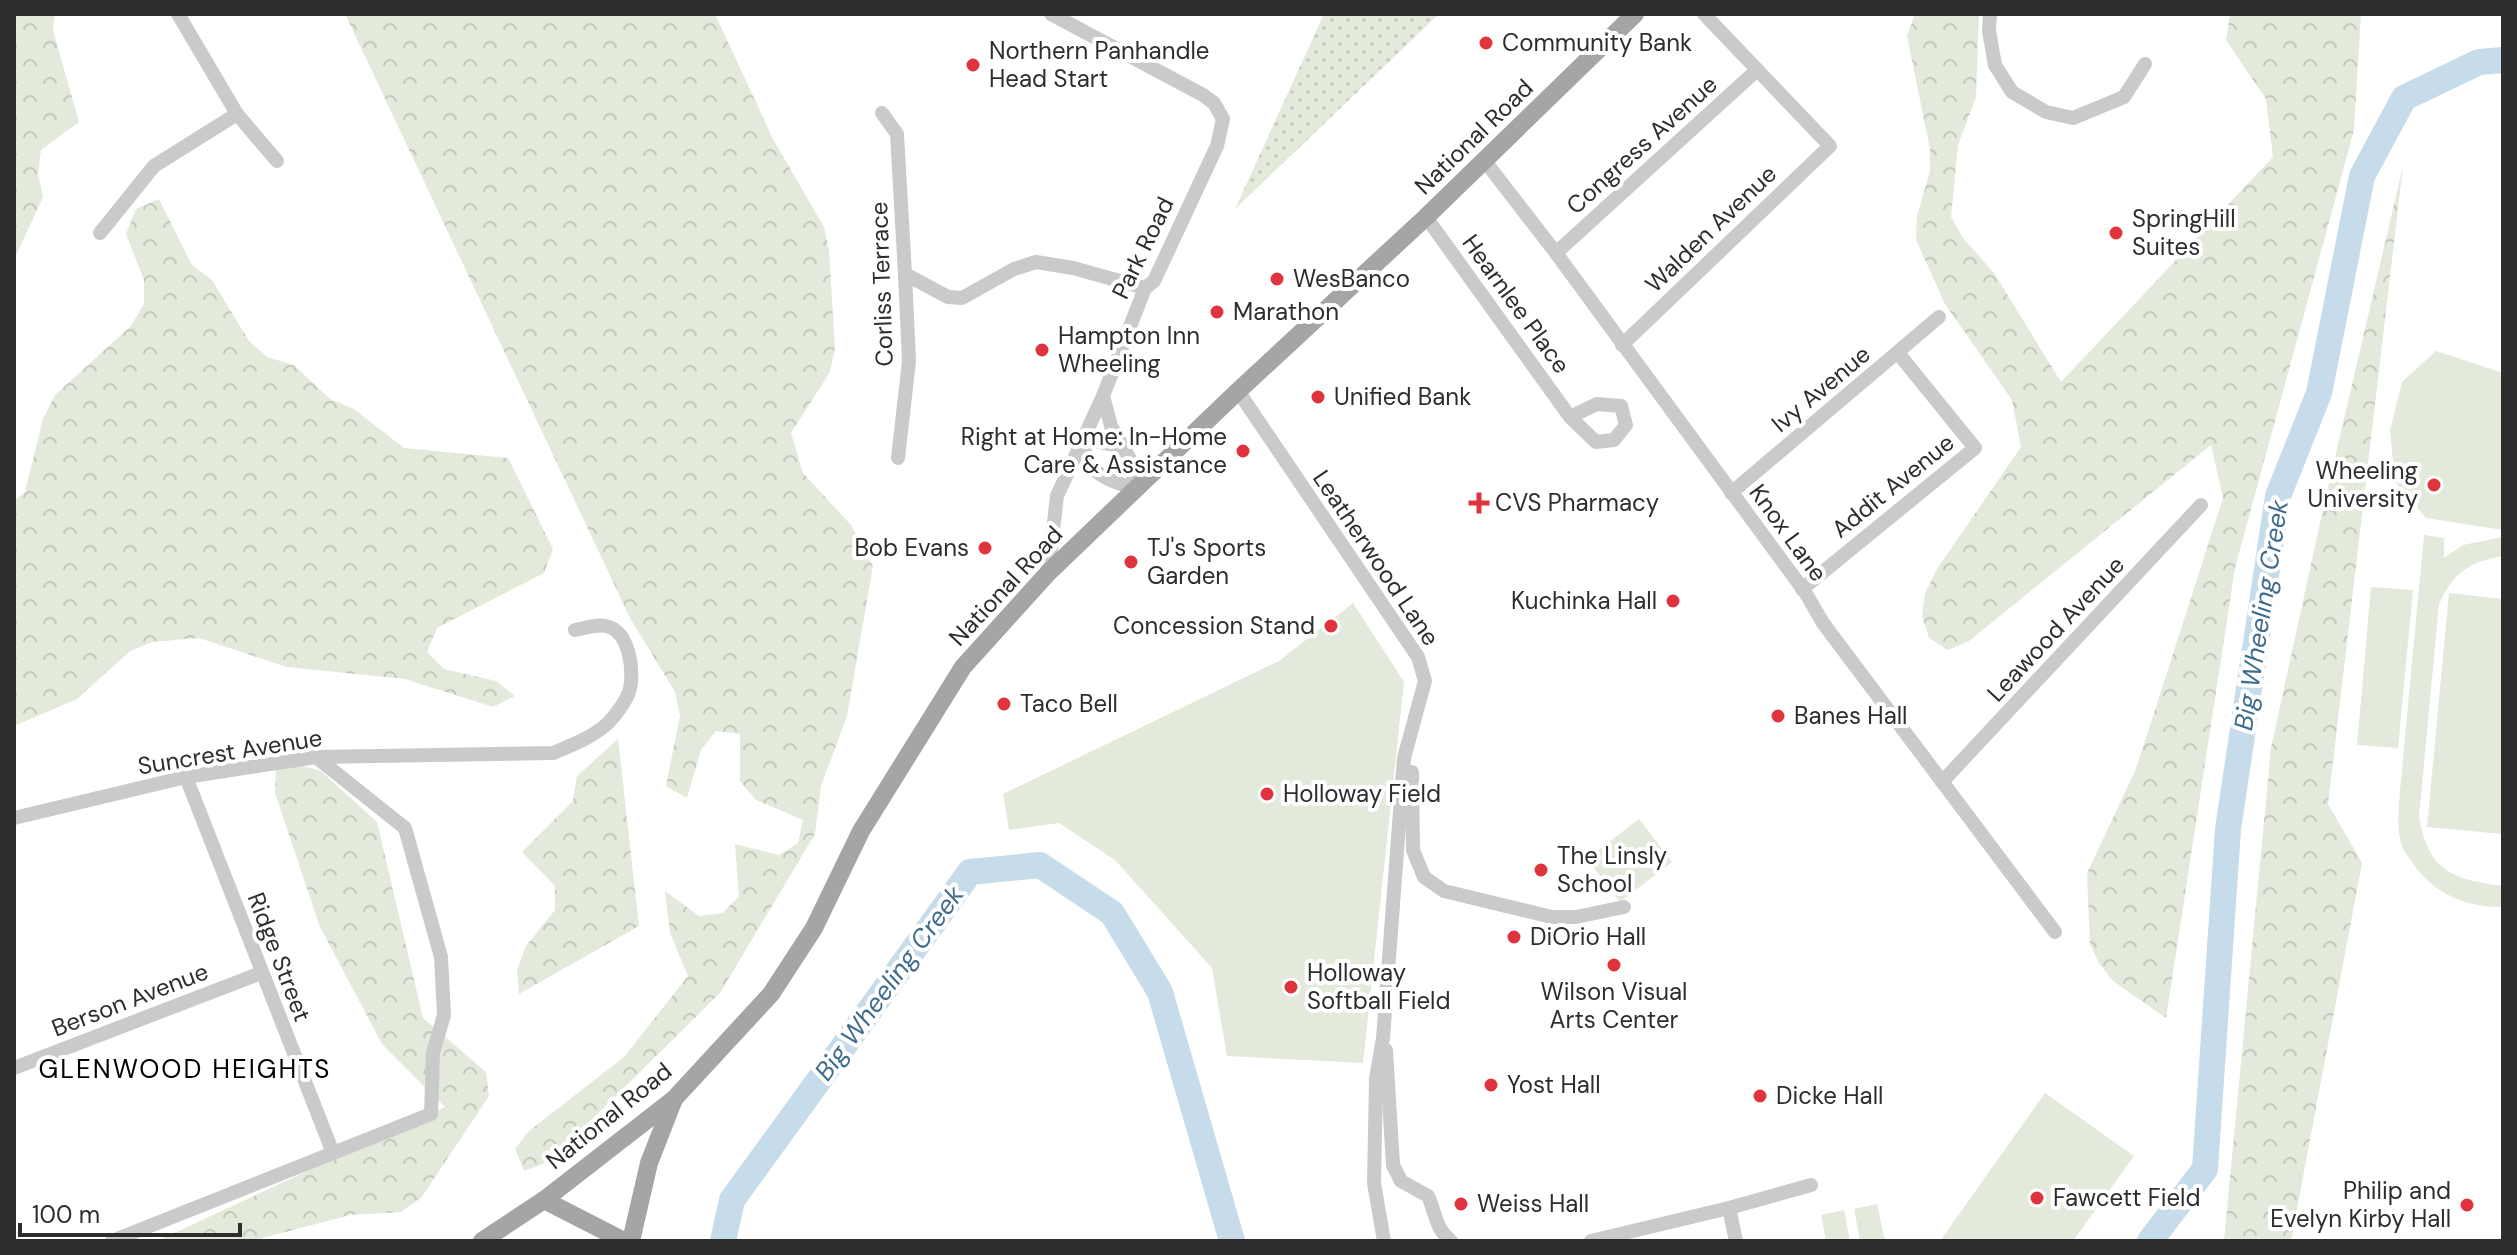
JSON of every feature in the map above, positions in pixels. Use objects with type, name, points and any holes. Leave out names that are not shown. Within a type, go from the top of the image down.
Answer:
[{"type":"main road","name":"National Road","points":[[482,1241],[544,1200],[674,1099],[771,994],[814,928],[861,831],[956,676],[1048,573],[1426,217],[1635,14]]},
{"type":"main road","points":[[631,1241],[649,1163],[674,1099]]},
{"type":"main road","points":[[544,1200],[624,1241]]},
{"type":"street","points":[[178,14],[237,114],[277,161]]},
{"type":"street","name":"Park Road","points":[[1048,573],[1057,496],[1103,396],[1145,288],[1154,281],[1217,146],[1223,119],[1214,103],[1203,95],[1051,14]]},
{"type":"street","points":[[1704,14],[1757,70]]},
{"type":"street","points":[[1990,14],[1989,31],[1995,65],[2012,92],[2046,112],[2073,118],[2124,97],[2145,64]]},
{"type":"street","name":"Walden Avenue","points":[[1622,345],[1830,146],[1757,70]]},
{"type":"street","name":"Congress Avenue","points":[[1556,253],[1757,70]]},
{"type":"street","name":"Corliss Terrace","points":[[882,113],[897,134],[905,274],[909,361],[898,458]]},
{"type":"street","points":[[100,233],[154,166],[237,114]]},
{"type":"street","name":"Knox Lane","points":[[1484,160],[1556,253],[1802,589],[1823,623],[2055,932]]},
{"type":"street","name":"Hearnlee Place","points":[[1426,217],[1570,417]]},
{"type":"street","points":[[905,274],[948,297],[962,298],[1014,269],[1036,262],[1073,268],[1145,288]]},
{"type":"street","name":"Ivy Avenue","points":[[1731,493],[1939,317]]},
{"type":"street","name":"Addit Avenue","points":[[1802,589],[1975,448],[1898,353]]},
{"type":"street","name":"Leatherwood Lane","points":[[1238,391],[1418,657],[1425,681],[1404,758],[1383,1038],[1376,1079],[1374,1183],[1384,1241]]},
{"type":"street","points":[[1103,396],[1111,426],[1126,451],[1135,489],[1101,476],[1086,458],[1083,439],[1114,445],[1126,451]]},
{"type":"street","name":"Leawood Avenue","points":[[1942,782],[2201,505]]},
{"type":"street","name":"Suncrest Avenue","points":[[14,818],[186,777],[316,757],[553,753],[584,740],[609,723],[629,693],[629,654],[616,630],[605,626],[575,630]]},
{"type":"street","points":[[1411,733],[1413,850],[1424,877],[1444,891],[1552,917],[1576,917],[1624,907]]},
{"type":"street","points":[[112,1241],[431,1114],[433,1053],[444,1015],[441,957],[405,828],[316,757]]},
{"type":"street","name":"Ridge Street","points":[[186,777],[333,1153]]},
{"type":"street","name":"Berson Avenue","points":[[14,1068],[261,973]]},
{"type":"street","points":[[1383,1038],[1387,1057],[1393,1165],[1401,1181],[1428,1196],[1441,1234],[1451,1241]]},
{"type":"street","points":[[1591,1241],[1811,1185]]},
{"type":"street","points":[[1729,1208],[1736,1241]]},
{"type":"green space","points":[[14,14],[55,14],[53,30],[79,122],[41,150],[38,174],[43,197],[14,260]]},
{"type":"green space","points":[[345,14],[715,14],[773,139],[824,227],[829,250],[835,348],[830,372],[791,433],[803,473],[851,525],[873,566],[847,716],[821,786],[815,834],[720,993],[550,1161],[524,1171],[515,1149],[529,1131],[624,1057],[688,976],[670,933],[665,891],[699,916],[723,913],[739,896],[735,844],[779,855],[798,843],[803,820],[756,800],[740,781],[740,734],[716,731],[701,750],[687,798],[666,786],[680,716],[675,692],[630,618]]},
{"type":"green space","points":[[1324,14],[1439,14],[1235,209]]},
{"type":"green space","points":[[1915,14],[1979,14],[1976,97],[1958,145],[1951,217],[1963,238],[1994,273],[2061,382],[2273,157],[2266,99],[2226,40],[2230,14],[2361,14],[2354,130],[2235,568],[2166,1018],[2113,981],[2099,963],[2090,944],[2087,873],[2136,769],[2223,498],[2211,445],[1969,641],[1948,650],[1929,638],[1922,616],[1925,593],[1937,569],[2021,447],[2012,400],[1945,304],[1916,240],[1917,216],[1930,171],[1930,149],[1907,36]]},
{"type":"green space","points":[[2403,166],[2328,804],[2362,863],[2291,1241],[2224,1241],[2271,748]]},
{"type":"green space","points":[[159,199],[192,265],[212,280],[249,341],[267,357],[294,365],[330,399],[354,409],[404,448],[508,458],[553,549],[544,573],[437,628],[427,652],[444,669],[496,681],[515,696],[493,707],[405,679],[287,667],[199,638],[152,642],[130,651],[77,699],[14,726],[14,501],[25,492],[43,419],[55,395],[131,326],[144,304],[144,280],[126,234],[136,209]]},
{"type":"green space","points":[[2436,351],[2503,373],[2503,530],[2426,518],[2395,482],[2390,430],[2402,382]]},
{"type":"green space","points":[[2424,535],[2444,538],[2444,558],[2463,545],[2503,537],[2503,556],[2464,570],[2439,604],[2419,817],[2429,850],[2437,861],[2457,876],[2503,886],[2503,907],[2476,905],[2440,890],[2420,873],[2400,839],[2400,790]]},
{"type":"green space","points":[[2371,587],[2413,590],[2398,748],[2357,745]]},
{"type":"green space","points":[[2449,593],[2503,599],[2503,834],[2427,827]]},
{"type":"green space","points":[[1353,603],[1404,682],[1363,1063],[1227,1056],[1212,968],[1115,860],[1059,823],[1009,830],[1003,794],[1279,661]]},
{"type":"green space","points":[[618,739],[639,926],[519,994],[517,970],[526,946],[555,910],[555,886],[522,852],[573,801],[577,776]]},
{"type":"green space","points":[[299,765],[321,771],[377,822],[423,1018],[486,1072],[489,1096],[421,1198],[401,1212],[350,1215],[251,1241],[157,1241],[445,1107],[382,1044],[320,927],[275,793],[276,769]]},
{"type":"green space","points":[[1639,819],[1672,862],[1620,902],[1587,859]]},
{"type":"green space","name":"Fawcett Field","points":[[2045,1093],[2134,1156],[2073,1241],[1940,1241]]},
{"type":"green space","points":[[1877,1204],[1885,1241],[1860,1241],[1854,1209]]},
{"type":"green space","points":[[1844,1210],[1850,1241],[1826,1241],[1821,1215]]},
{"type":"waterway","name":"Big Wheeling Creek","points":[[2150,1241],[2205,1169],[2228,829],[2278,496],[2319,393],[2362,176],[2404,98],[2479,62],[2503,60]]},
{"type":"waterway","name":"Big Wheeling Creek","points":[[723,1241],[732,1200],[970,872],[1040,865],[1112,913],[1160,992],[1232,1241]]},
{"type":"place","name":"Community Bank","points":[[1486,43]]},
{"type":"place","name":"Northern Panhandle Head Start","points":[[973,65]]},
{"type":"place","name":"SpringHill Suites","points":[[2116,233]]},
{"type":"place","name":"WesBanco","points":[[1277,279]]},
{"type":"place","name":"Marathon","points":[[1217,312]]},
{"type":"place","name":"Hampton Inn Wheeling","points":[[1042,350]]},
{"type":"place","name":"Unified Bank","points":[[1318,397]]},
{"type":"place","name":"Right at Home: In-Home Care & Assistance","points":[[1243,451]]},
{"type":"place","name":"Wheeling University","points":[[2434,485]]},
{"type":"place","name":"CVS Pharmacy","points":[[1479,503]]},
{"type":"place","name":"Bob Evans","points":[[985,548]]},
{"type":"place","name":"TJ's Sports Garden","points":[[1131,562]]},
{"type":"place","name":"Kuchinka Hall","points":[[1673,601]]},
{"type":"place","name":"Concession Stand","points":[[1331,626]]},
{"type":"place","name":"Taco Bell","points":[[1004,704]]},
{"type":"place","name":"Banes Hall","points":[[1778,716]]},
{"type":"place","name":"Holloway Field","points":[[1267,794]]},
{"type":"place","name":"The Linsly School","points":[[1541,870]]},
{"type":"place","name":"DiOrio Hall","points":[[1514,937]]},
{"type":"place","name":"Wilson Visual Arts Center","points":[[1614,965]]},
{"type":"place","name":"Holloway Softball Field","points":[[1291,987]]},
{"type":"place","name":"Yost Hall","points":[[1491,1085]]},
{"type":"place","name":"Dicke Hall","points":[[1760,1096]]},
{"type":"place","name":"Fawcett Field","points":[[2037,1198]]},
{"type":"place","name":"Weiss Hall","points":[[1461,1204]]},
{"type":"place","name":"Philip and Evelyn Kirby Hall","points":[[2467,1205]]},
{"type":"district","name":"GLENWOOD HEIGHTS","points":[[185,1069]]}]
